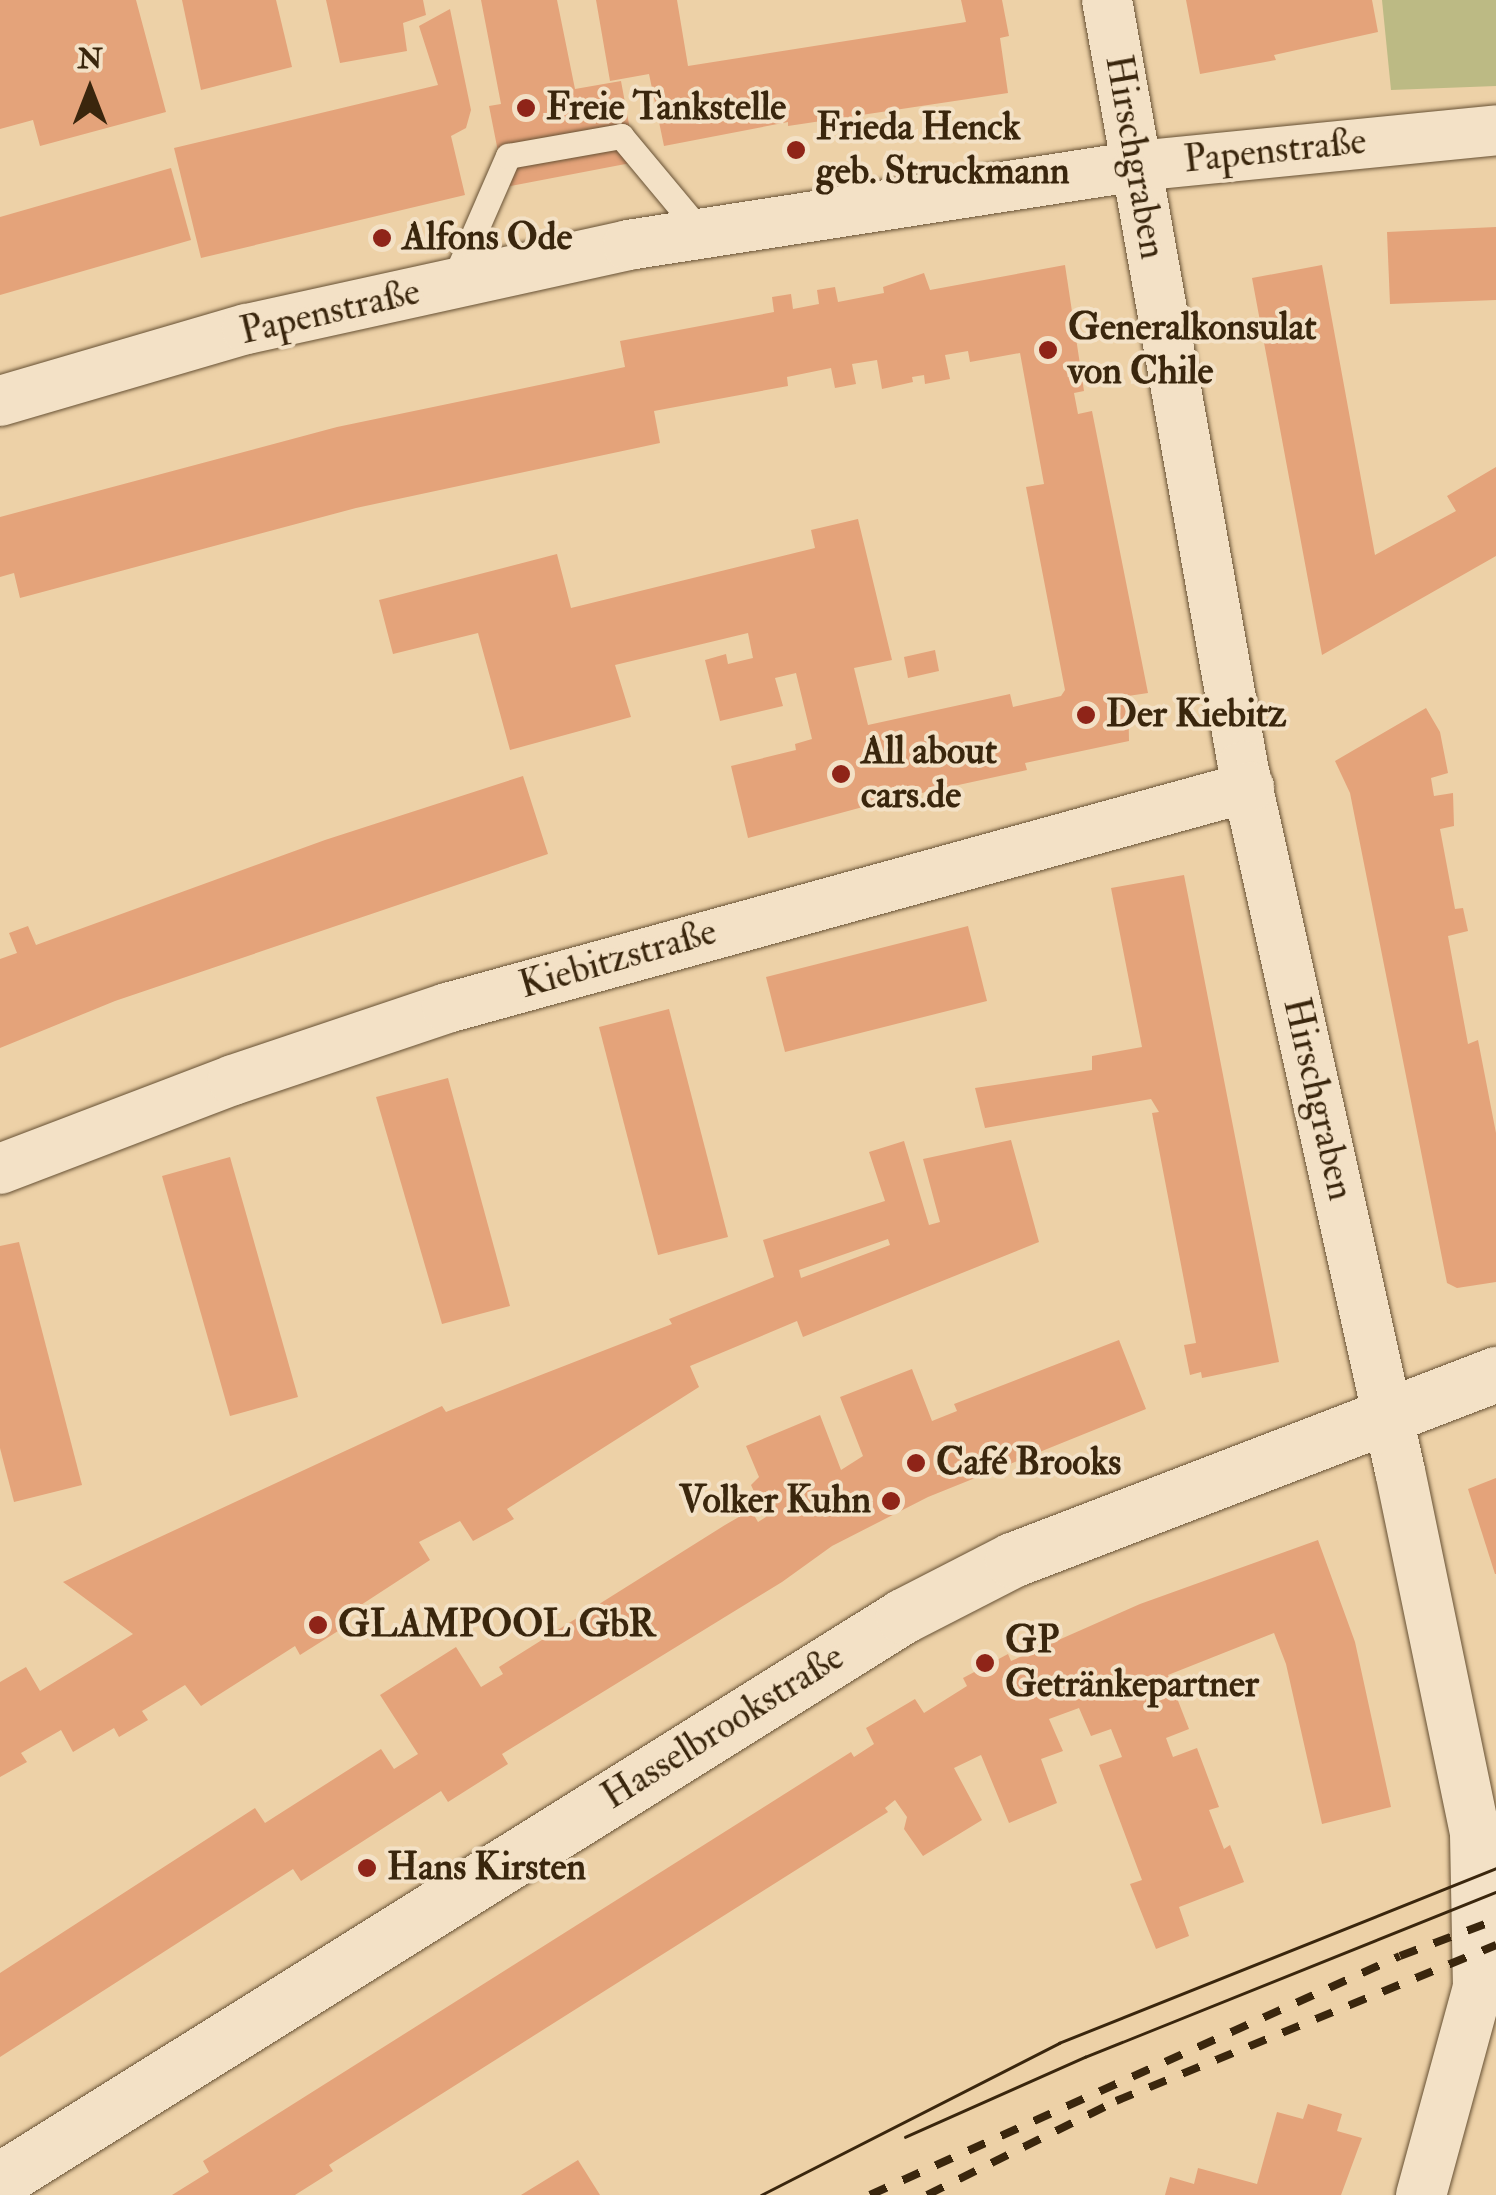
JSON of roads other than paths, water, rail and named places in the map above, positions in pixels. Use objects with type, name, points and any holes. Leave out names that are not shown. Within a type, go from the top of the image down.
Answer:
[{"type":"street","name":"Hirschgraben","points":[[1107,0],[1248,787],[1388,1415],[1475,1834],[1478,1988],[1421,2195]]},
{"type":"street","name":"Papenstraße","points":[[0,401],[247,329],[701,232],[1138,166],[1496,130]]},
{"type":"street","name":"Kiebitzstraße","points":[[0,1169],[232,1080],[447,1008],[1248,787]]},
{"type":"street","name":"Hasselbrookstraße","points":[[0,2180],[903,1616],[1012,1560],[1333,1440],[1496,1374]]},
{"type":"lane","points":[[452,284],[508,156],[620,136],[701,232]]},
{"type":"tram line","points":[[761,2195],[1059,2043],[1496,1868]]},
{"type":"tram line","points":[[905,2137],[1085,2057],[1496,1892]]},
{"type":"railway","points":[[870,2195],[1400,1956],[1496,1920]]},
{"type":"railway","points":[[927,2195],[1116,2101],[1496,1945]]},
{"type":"place","name":"Freie Tankstelle","points":[[526,108]]},
{"type":"place","name":"Frieda Henck geb. Struckmann","points":[[796,150]]},
{"type":"place","name":"Alfons Ode","points":[[382,238]]},
{"type":"place","name":"Generalkonsulat von Chile","points":[[1048,350]]},
{"type":"place","name":"Der Kiebitz","points":[[1086,715]]},
{"type":"place","name":"All about cars.de","points":[[841,774]]},
{"type":"place","name":"Café Brooks","points":[[916,1463]]},
{"type":"place","name":"Volker Kuhn","points":[[891,1501]]},
{"type":"place","name":"GLAMPOOL GbR","points":[[318,1625]]},
{"type":"place","name":"GP Getränkepartner","points":[[985,1663]]},
{"type":"place","name":"Hans Kirsten","points":[[367,1868]]}]
